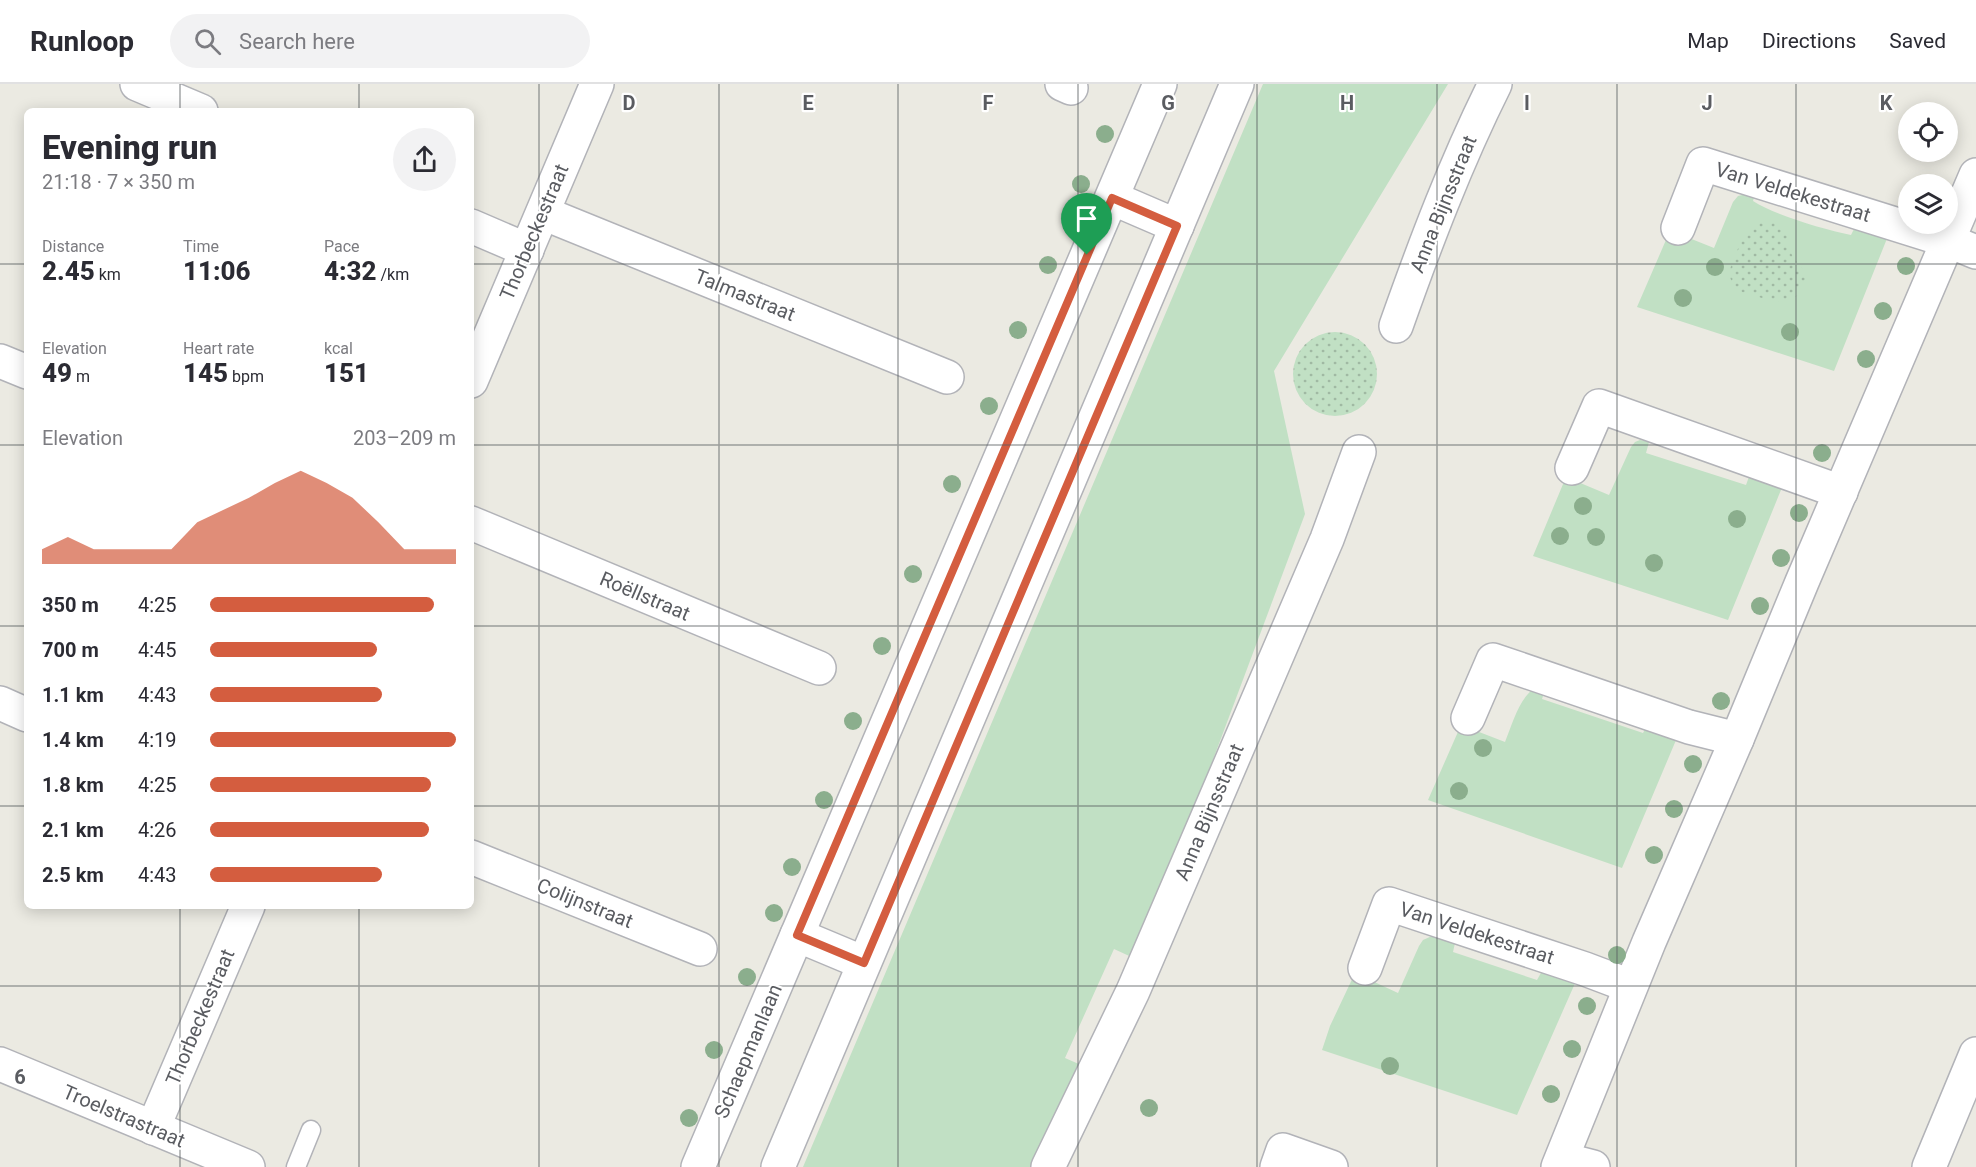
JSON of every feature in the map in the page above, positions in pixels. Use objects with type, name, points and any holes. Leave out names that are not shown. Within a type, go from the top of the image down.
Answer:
[{"type":"street","points":[[137,84],[194,108]]},
{"type":"street","name":"Thorbeckestraat","points":[[474,374],[597,84]]},
{"type":"street","name":"Schaepmanlaan","points":[[698,1167],[1160,84]]},
{"type":"street","points":[[778,1167],[1237,84]]},
{"type":"street","name":"Anna Bijnsstraat","points":[[1396,326],[1427,240],[1475,124],[1495,84]]},
{"type":"street","name":"Van Veldekestraat","points":[[1678,228],[1703,164],[1962,247]]},
{"type":"street","points":[[1571,1164],[1630,986],[1841,492],[1962,247],[1976,175]]},
{"type":"street","points":[[1112,198],[1177,226]]},
{"type":"street","name":"Talmastraat","points":[[543,213],[947,377]]},
{"type":"street","points":[[474,227],[527,250]]},
{"type":"street","points":[[0,361],[24,371]]},
{"type":"street","points":[[1572,468],[1599,406],[1841,492]]},
{"type":"street","name":"Anna Bijnsstraat","points":[[1048,1167],[1133,991],[1327,539],[1359,452]]},
{"type":"street","name":"Roëllstraat","points":[[474,524],[819,668]]},
{"type":"street","points":[[1468,718],[1493,660],[1689,727],[1737,739]]},
{"type":"street","points":[[0,703],[24,713]]},
{"type":"street","name":"Colijnstraat","points":[[474,858],[700,949]]},
{"type":"street","name":"Van Veldekestraat","points":[[1365,968],[1389,904],[1630,986]]},
{"type":"street","name":"Thorbeckestraat","points":[[153,1128],[247,909]]},
{"type":"street","points":[[797,935],[864,963]]},
{"type":"street","points":[[1929,1167],[1976,1054]]},
{"type":"street","name":"Troelstrastraat","points":[[0,1064],[248,1167]]},
{"type":"street","points":[[1277,1167],[1283,1150],[1331,1167]]},
{"type":"lane","points":[[296,1167],[311,1130]]},
{"type":"green space","points":[[1263,84],[1448,84],[1274,371],[1305,514],[1138,960],[1114,949],[1065,1058],[1088,1068],[1037,1167],[803,1167]]},
{"type":"green space","points":[[1755,194],[1753,201],[1763,207],[1814,226],[1851,235],[1855,227],[1888,236],[1834,371],[1637,307],[1669,233],[1674,232],[1714,248],[1733,202],[1738,196]]},
{"type":"green space","points":[[1766,221],[1777,224],[1787,231],[1792,254],[1806,274],[1801,291],[1797,296],[1786,301],[1771,300],[1742,292],[1734,286],[1730,276],[1732,264],[1744,235],[1756,224]]},
{"type":"green space","points":[[1335,332],[1358,339],[1370,351],[1377,374],[1370,397],[1358,409],[1335,416],[1312,409],[1300,397],[1293,374],[1300,351],[1312,339]]},
{"type":"green space","points":[[1640,440],[1649,442],[1646,453],[1746,485],[1750,474],[1783,485],[1728,620],[1533,556],[1566,477],[1609,495],[1631,447]]},
{"type":"green space","points":[[1532,690],[1545,690],[1542,699],[1643,733],[1648,724],[1679,733],[1622,868],[1428,800],[1461,725],[1505,742],[1519,707]]},
{"type":"green space","points":[[1432,936],[1455,943],[1453,952],[1537,980],[1542,971],[1576,981],[1517,1115],[1322,1050],[1330,1026],[1355,973],[1398,993],[1419,946],[1423,940]]},
{"type":"route","points":[[1112,198],[1177,226],[864,963],[797,935],[1087,255],[1112,198]]}]
